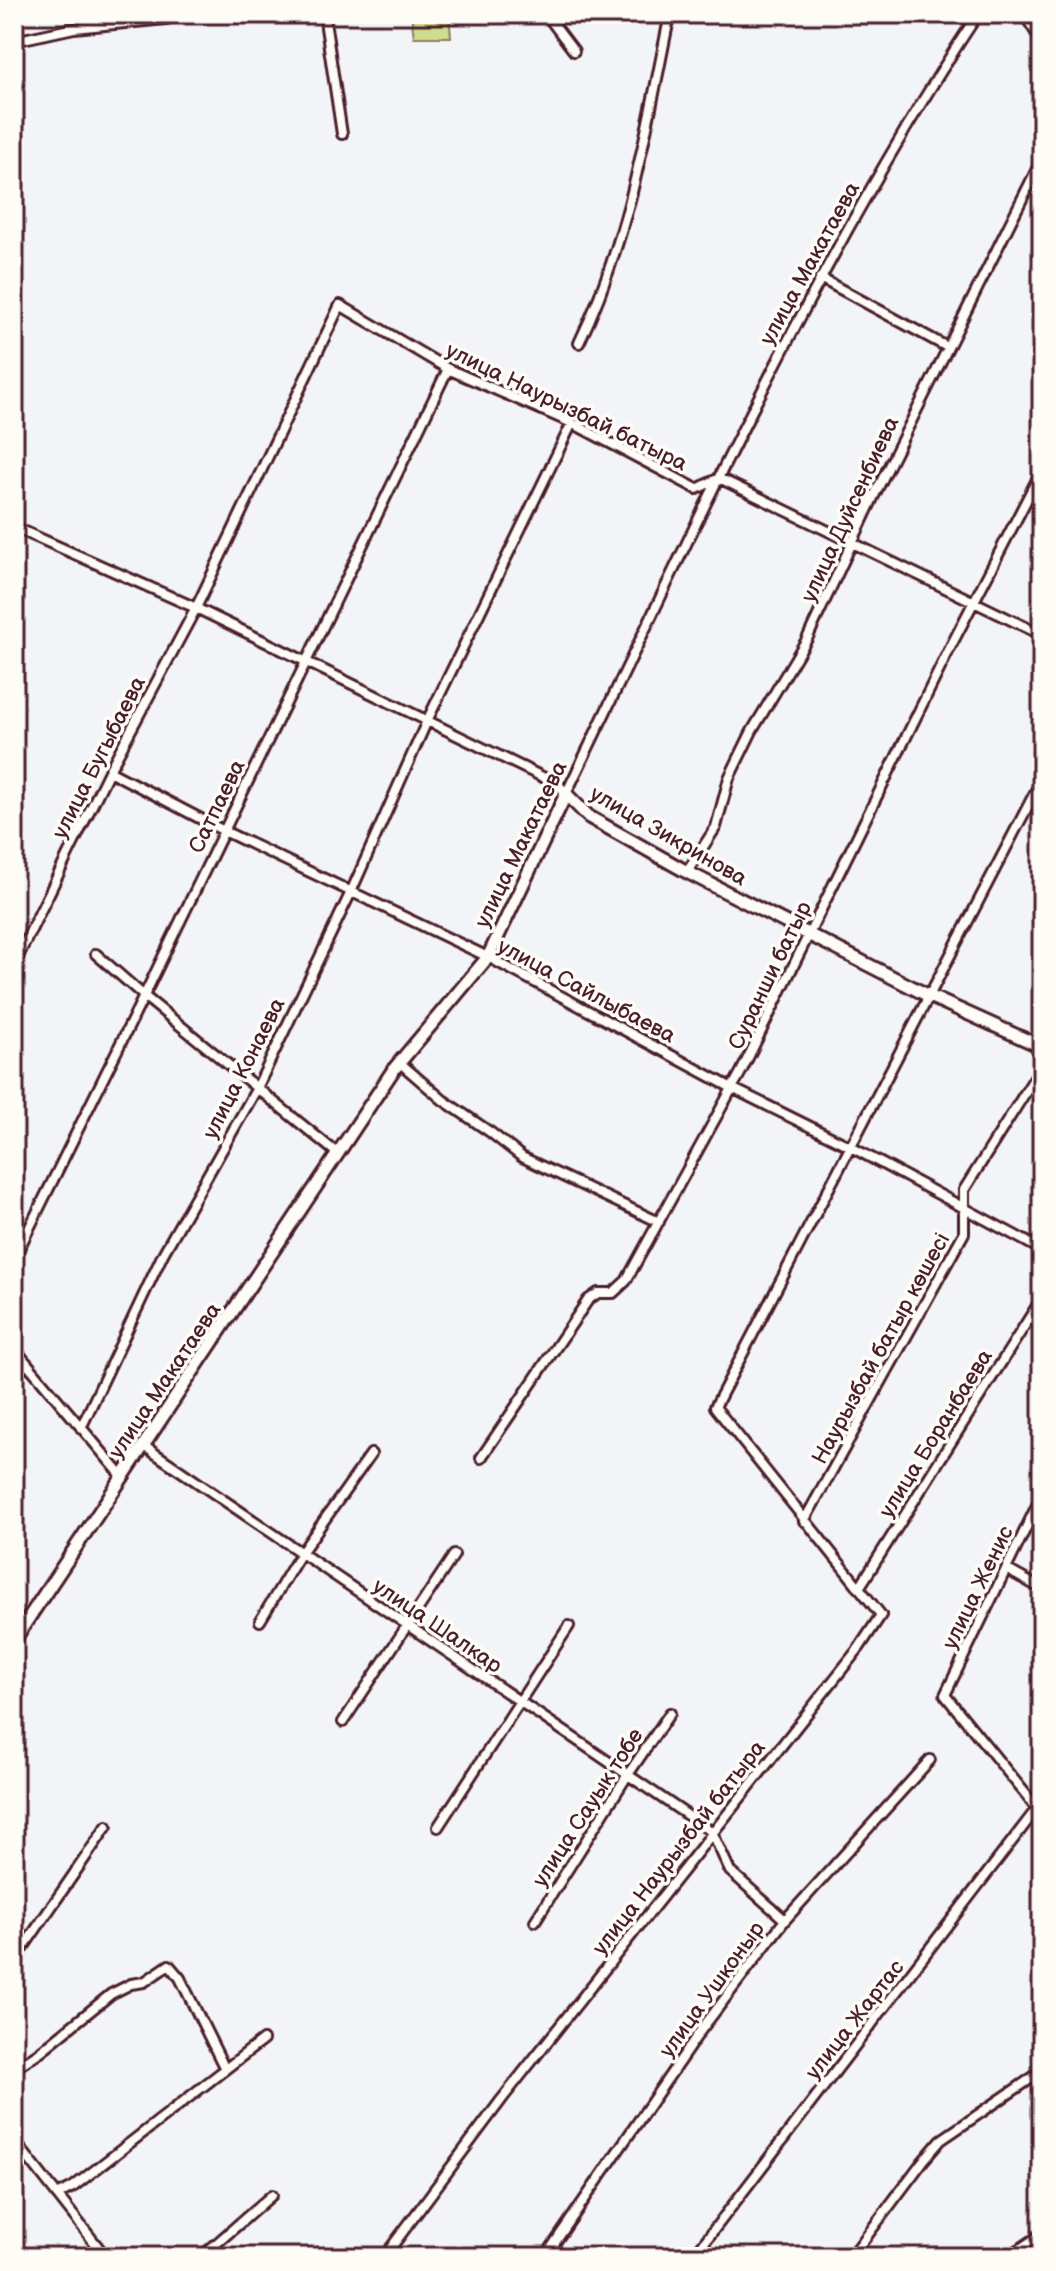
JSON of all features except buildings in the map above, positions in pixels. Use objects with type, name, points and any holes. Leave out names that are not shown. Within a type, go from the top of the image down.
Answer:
[{"type":"street","points":[[14,41],[74,28],[187,14]]},
{"type":"street","points":[[324,14],[342,134]]},
{"type":"street","points":[[546,14],[574,51]]},
{"type":"street","points":[[579,343],[599,302],[634,190],[670,14]]},
{"type":"street","name":"улица Макатаева","points":[[14,1640],[399,1062],[488,957],[719,478],[820,278],[978,14]]},
{"type":"street","points":[[1024,14],[1042,42]]},
{"type":"street","name":"улица Дуйсенбиева","points":[[687,872],[716,827],[729,778],[752,731],[807,639],[947,347],[1042,159]]},
{"type":"street","points":[[820,278],[947,347]]},
{"type":"street","name":"улица Наурызбай батыра","points":[[340,305],[448,369],[572,423],[697,489],[719,478]]},
{"type":"street","name":"улица Бугыбаева","points":[[14,965],[109,771],[196,608],[340,305]]},
{"type":"street","name":"Сатпаева","points":[[14,1259],[448,369]]},
{"type":"street","name":"улица Конаева","points":[[81,1428],[163,1254],[257,1088],[351,892],[427,721],[572,423]]},
{"type":"street","name":"Суранши батыр","points":[[481,1458],[588,1300],[598,1293],[613,1293],[620,1288],[659,1222],[732,1088],[973,602],[1042,470]]},
{"type":"street","points":[[719,478],[1042,635]]},
{"type":"street","name":"улица Зикринова","points":[[14,527],[196,608],[559,785],[589,817],[687,872],[929,996],[1042,1047]]},
{"type":"street","name":"улица Сайлыбаева","points":[[109,771],[224,831],[488,957],[1042,1250]]},
{"type":"street","points":[[859,1588],[715,1407],[1042,779]]},
{"type":"street","points":[[96,954],[338,1154]]},
{"type":"street","points":[[399,1062],[443,1100],[522,1157],[659,1222]]},
{"type":"street","name":"Наурызбай батыр көшесі","points":[[804,1521],[964,1233],[964,1190],[1042,1066]]},
{"type":"street","name":"улица Боранбаева","points":[[859,1588],[1037,1315],[1042,1298]]},
{"type":"street","points":[[14,1348],[123,1477]]},
{"type":"street","points":[[14,1370],[28,1365]]},
{"type":"street","name":"улица Шалкар","points":[[144,1446],[712,1832]]},
{"type":"street","points":[[260,1621],[301,1553],[371,1454]]},
{"type":"street","name":"улица Женис","points":[[1041,1808],[945,1695],[1042,1495]]},
{"type":"street","points":[[343,1722],[454,1555]]},
{"type":"street","points":[[1006,1569],[1042,1589]]},
{"type":"street","name":"улица Наурызбай батыра","points":[[384,2257],[502,2099],[859,1648],[881,1615],[859,1588]]},
{"type":"street","points":[[438,1827],[569,1626]]},
{"type":"street","name":"улица Сауык тобе","points":[[535,1921],[670,1713]]},
{"type":"street","name":"улица Ушконыр","points":[[545,2257],[701,2030],[785,1920],[930,1760]]},
{"type":"street","name":"улица Жартас","points":[[693,2257],[1041,1808]]},
{"type":"street","points":[[14,1961],[107,1826]]},
{"type":"street","points":[[712,1832],[730,1871],[785,1920]]},
{"type":"street","points":[[14,2069],[111,1994],[131,1984],[144,1982],[169,1965],[180,1978],[225,2069]]},
{"type":"street","points":[[57,2195],[73,2187],[263,2040]]},
{"type":"street","points":[[851,2257],[941,2140],[1042,2071]]},
{"type":"street","points":[[14,2140],[106,2257]]},
{"type":"street","points":[[201,2257],[272,2195]]},
{"type":"street","points":[[1008,2257],[1042,2234]]},
{"type":"green space","points":[[411,14],[449,14],[451,37],[414,37]]}]
